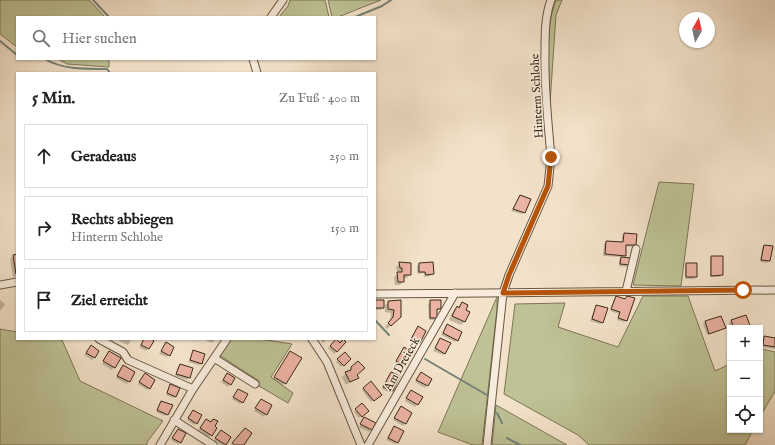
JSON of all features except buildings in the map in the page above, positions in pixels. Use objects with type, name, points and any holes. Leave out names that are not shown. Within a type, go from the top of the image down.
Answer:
[{"type":"street","points":[[272,16],[283,0]]},
{"type":"street","name":"Hinterm Schlohe","points":[[487,445],[503,293],[509,275],[548,186],[551,157],[544,83],[545,28],[548,7],[551,0]]},
{"type":"street","points":[[253,60],[257,72]]},
{"type":"street","points":[[626,291],[636,249]]},
{"type":"street","points":[[0,286],[16,282]]},
{"type":"street","points":[[376,294],[775,290]]},
{"type":"street","name":"Am Dreieck","points":[[368,445],[455,293]]},
{"type":"street","points":[[101,340],[123,352],[128,360],[193,388]]},
{"type":"street","points":[[160,445],[193,388],[227,340]]},
{"type":"street","points":[[313,340],[327,362],[361,445]]},
{"type":"street","points":[[214,358],[255,384]]},
{"type":"street","points":[[174,420],[213,445]]},
{"type":"green space","points":[[0,0],[89,0],[104,16],[16,16],[16,46],[0,34]]},
{"type":"green space","points":[[290,0],[325,0],[329,16],[280,16],[288,6]]},
{"type":"green space","points":[[328,0],[381,0],[341,16],[332,16]]},
{"type":"green space","points":[[556,0],[562,0],[556,15],[550,103],[548,51],[552,12]]},
{"type":"green space","points":[[60,60],[109,60],[109,67],[67,64]]},
{"type":"green space","points":[[659,182],[694,184],[681,286],[633,285]]},
{"type":"green space","points":[[643,296],[688,296],[715,371],[727,365],[727,433],[751,433],[745,445],[589,445],[578,435],[504,394],[515,304],[565,303],[558,327],[618,347]]},
{"type":"green space","points":[[497,297],[497,309],[482,445],[473,445],[438,432]]},
{"type":"green space","points":[[0,329],[16,332],[16,340],[62,340],[80,381],[163,421],[147,442],[147,445],[0,445]]},
{"type":"green space","points":[[229,340],[266,340],[292,344],[271,377],[293,393],[288,403],[259,386],[259,381],[219,355]]},
{"type":"green space","points":[[763,349],[775,352],[775,391],[763,412]]},
{"type":"green space","points":[[496,405],[567,445],[492,445]]},
{"type":"waterway","points":[[93,0],[108,16]]},
{"type":"waterway","points":[[357,16],[382,6],[391,0]]},
{"type":"waterway","points":[[0,41],[16,54]]},
{"type":"waterway","points":[[47,60],[67,67],[107,69],[109,72]]},
{"type":"waterway","points":[[376,321],[389,335]]},
{"type":"waterway","points":[[425,359],[487,395]]},
{"type":"waterway","points":[[497,413],[502,423]]},
{"type":"waterway","points":[[507,438],[520,445]]},
{"type":"route","points":[[551,157],[548,186],[509,275],[503,293],[743,290]]}]
